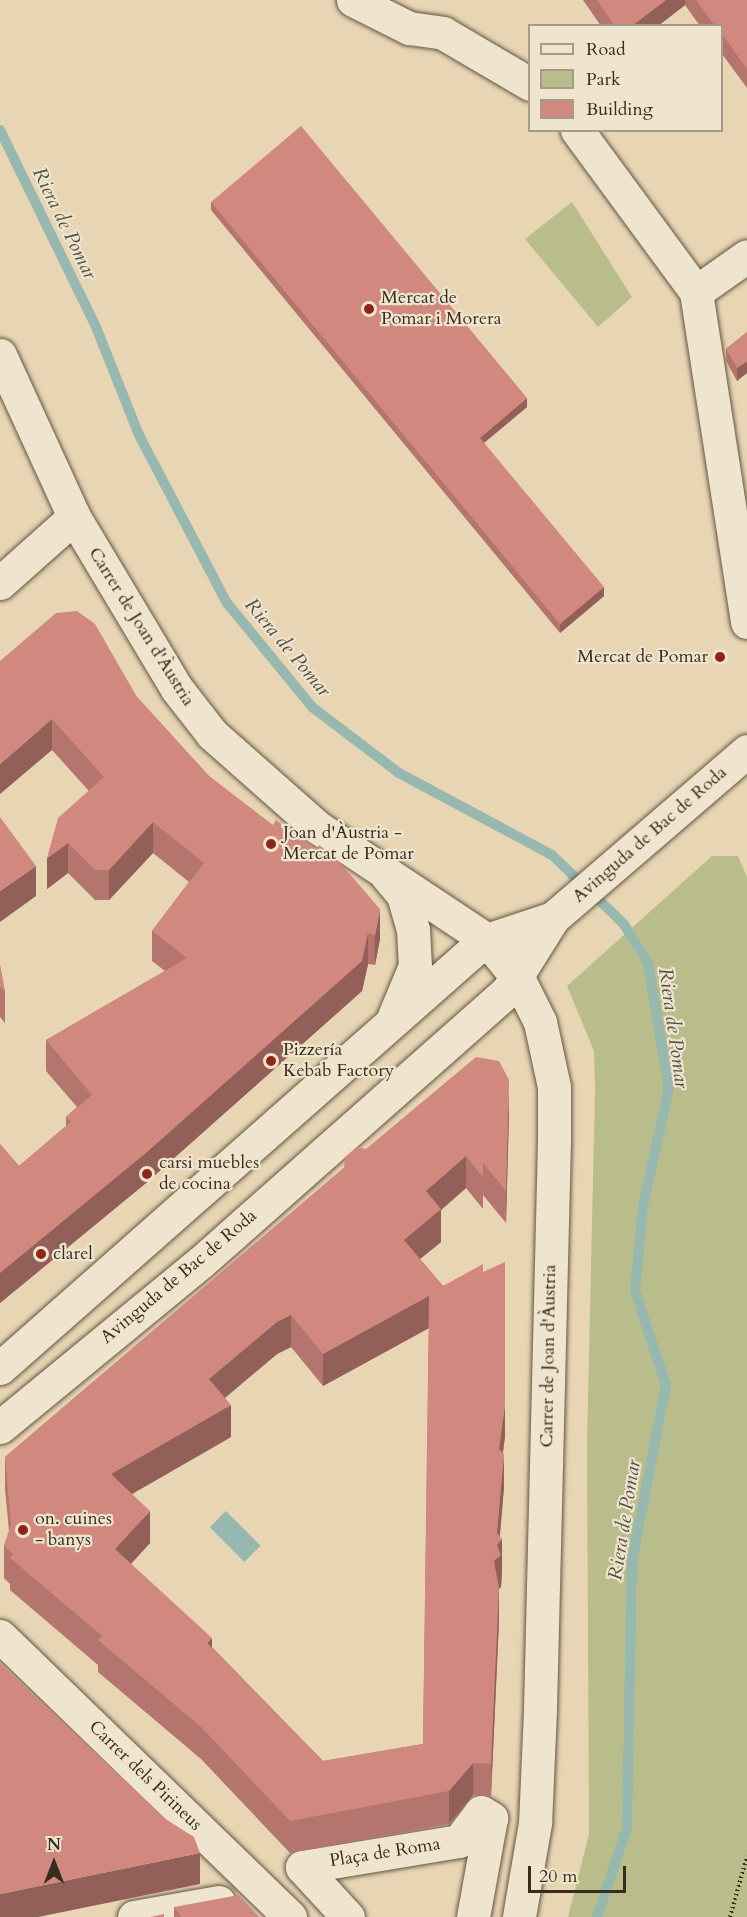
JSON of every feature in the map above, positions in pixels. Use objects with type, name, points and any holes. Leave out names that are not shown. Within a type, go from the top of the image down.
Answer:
[{"type":"street","points":[[353,0],[409,28],[443,33]]},
{"type":"street","points":[[410,0],[443,33],[528,83]]},
{"type":"street","points":[[578,132],[696,292],[743,563],[747,622]]},
{"type":"street","points":[[696,292],[747,256]]},
{"type":"street","name":"Carrer de Joan d'Àustria","points":[[0,354],[74,518],[177,689],[213,734],[316,827],[488,940],[519,980],[540,1022],[554,1103],[540,1710],[535,1823],[519,1917]]},
{"type":"street","points":[[0,583],[74,518]]},
{"type":"street","name":"Avinguda de Bac de Roda","points":[[0,1427],[201,1262],[519,980],[553,918],[747,751]]},
{"type":"street","name":"Carrer de Joan d'Àustria","points":[[380,868],[403,895],[413,928],[415,966],[390,1023]]},
{"type":"street","name":"Avinguda de Bac de Roda","points":[[0,1368],[390,1023],[488,940],[553,918]]},
{"type":"street","name":"Carrer dels Pirineus","points":[[0,1636],[268,1893],[290,1917]]},
{"type":"street","name":"Plaça de Roma","points":[[348,1917],[302,1867],[459,1841],[481,1812],[491,1818],[474,1917]]},
{"type":"street","points":[[134,1917],[268,1893]]},
{"type":"path","points":[[730,1917],[747,1856]]},
{"type":"green space","points":[[572,202],[632,297],[598,327],[525,239]]},
{"type":"green space","points":[[712,856],[738,856],[747,877],[747,1917],[568,1917],[589,1834],[587,1444],[595,1090],[594,1051],[567,986]]},
{"type":"water","points":[[226,1511],[261,1546],[244,1562],[210,1527]]},
{"type":"building","points":[[597,0],[666,0],[635,24],[614,24]]},
{"type":"building","points":[[696,0],[747,0],[747,69],[723,35],[723,24],[714,24]]},
{"type":"building","name":"Mercat de Pomar i Morera","points":[[301,126],[527,398],[480,438],[604,587],[560,624],[211,202]]},
{"type":"building","points":[[747,332],[747,361],[737,368],[726,349]]},
{"type":"building","points":[[77,611],[95,624],[137,697],[208,775],[273,825],[276,820],[316,850],[319,845],[335,857],[380,909],[375,935],[368,933],[362,961],[146,1153],[0,1273],[0,1144],[19,1166],[71,1122],[66,1117],[92,1095],[46,1040],[187,958],[152,931],[204,863],[153,822],[109,870],[95,870],[68,843],[47,858],[58,818],[104,777],[52,719],[0,764],[0,661],[56,613]]},
{"type":"building","points":[[0,817],[36,866],[0,891]]},
{"type":"building","points":[[0,965],[5,992],[0,986]]},
{"type":"building","points":[[476,1057],[499,1061],[509,1080],[506,1191],[483,1163],[483,1177],[466,1156],[426,1191],[441,1209],[404,1240],[443,1286],[483,1264],[483,1272],[505,1262],[505,1404],[499,1449],[504,1454],[497,1533],[502,1539],[497,1545],[501,1555],[494,1561],[499,1588],[491,1764],[473,1763],[449,1791],[290,1821],[201,1727],[98,1640],[102,1636],[10,1558],[13,1554],[4,1546],[11,1525],[5,1457],[344,1168],[345,1157],[357,1147],[366,1149]],"holes":[[[429,1296],[423,1744],[323,1761],[207,1643],[212,1638],[115,1549],[150,1511],[111,1474],[231,1405],[209,1379],[277,1322],[291,1315],[323,1354]]]},
{"type":"building","points":[[0,1663],[167,1820],[194,1837],[200,1853],[0,1894]]},
{"type":"building","points":[[239,1895],[259,1917],[181,1917],[174,1907]]},
{"type":"waterway","name":"Riera de Pomar","points":[[0,130],[96,327],[139,435],[227,603],[312,707],[399,773],[552,855],[623,923],[648,963],[669,1088],[643,1206],[635,1291],[666,1385],[632,1562],[627,1828],[597,1917]]},
{"type":"place","name":"Mercat de Pomar i Morera","points":[[369,309]]},
{"type":"place","name":"Mercat de Pomar","points":[[720,657]]},
{"type":"place","name":"Joan d'Àustria - Mercat de Pomar","points":[[271,844]]},
{"type":"place","name":"Pizzería Kebab Factory","points":[[271,1061]]},
{"type":"place","name":"carsi muebles de cocina","points":[[147,1174]]},
{"type":"place","name":"clarel","points":[[41,1254]]},
{"type":"place","name":"on. cuines - banys","points":[[23,1530]]}]
